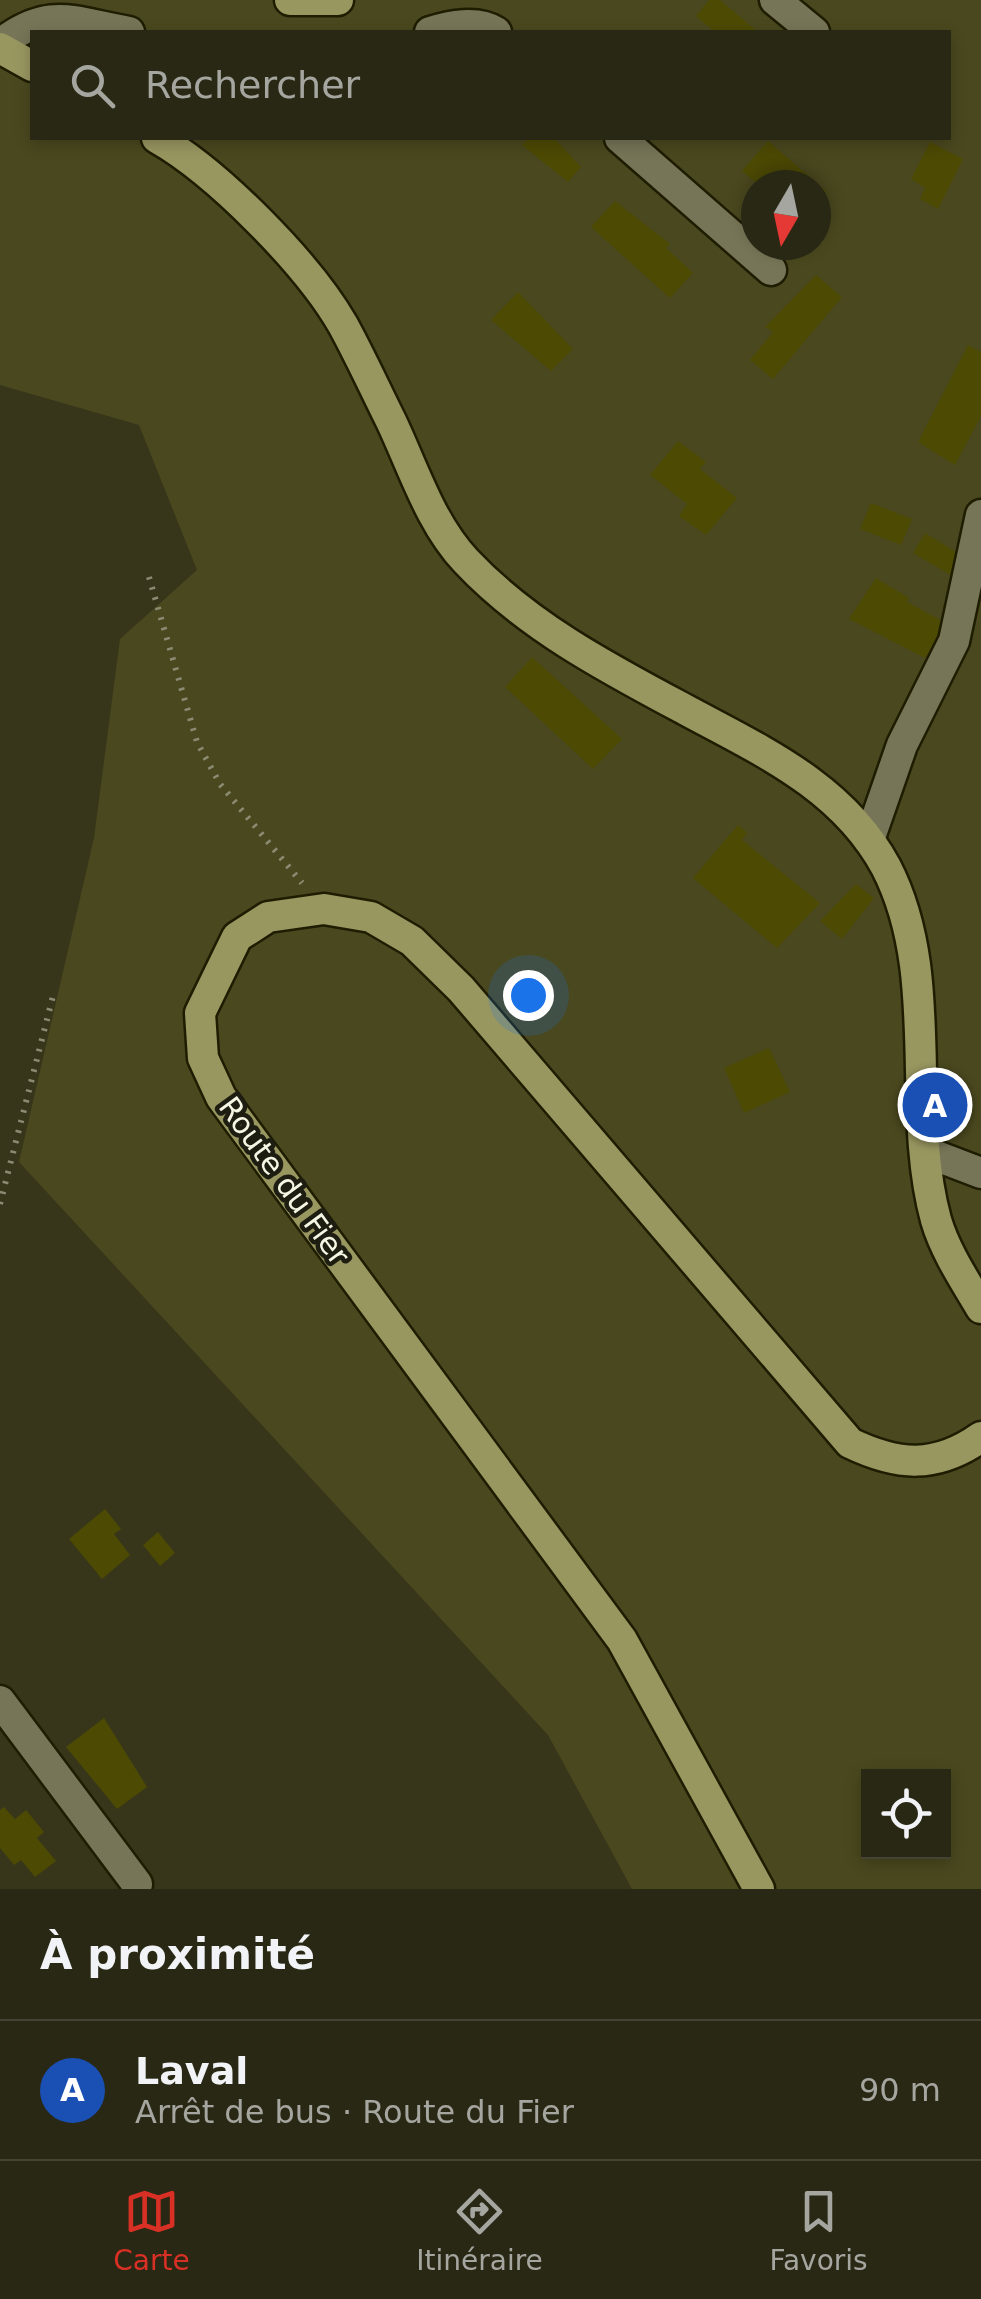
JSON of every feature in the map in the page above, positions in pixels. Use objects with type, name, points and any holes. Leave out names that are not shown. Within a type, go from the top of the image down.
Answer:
[{"type":"main road","points":[[290,0],[338,0]]},
{"type":"main road","points":[[0,46],[30,65]]},
{"type":"main road","points":[[161,140],[190,156],[260,226],[299,266],[341,323],[432,512],[463,559],[538,624],[797,770],[836,802],[869,840],[887,870],[912,957],[926,1152],[936,1220],[981,1308]]},
{"type":"main road","name":"Route du Fier","points":[[759,1889],[622,1640],[221,1097],[203,1058],[200,1013],[237,937],[268,917],[324,909],[344,910],[385,925],[412,942],[461,989],[850,1442],[883,1459],[914,1464],[950,1457],[981,1437]]},
{"type":"street","points":[[775,0],[812,30]]},
{"type":"street","points":[[0,46],[26,24],[53,18],[117,30]]},
{"type":"street","points":[[436,30],[452,25],[492,30]]},
{"type":"street","points":[[622,140],[771,270]]},
{"type":"street","points":[[869,840],[902,745],[954,641],[981,515]]},
{"type":"street","points":[[926,1152],[981,1172]]},
{"type":"street","points":[[0,1701],[137,1884]]},
{"type":"path","points":[[149,576],[197,742],[220,784],[324,909]]},
{"type":"path","points":[[0,1204],[53,996]]},
{"type":"shaded area","points":[[0,0],[981,0],[981,1889],[632,1889],[548,1735],[19,1162],[94,838],[120,639],[197,570],[139,425],[0,385]]},
{"type":"building","points":[[709,0],[720,0],[756,30],[713,30],[696,16]]},
{"type":"building","points":[[527,140],[556,140],[581,167],[568,182],[522,145]]},
{"type":"building","points":[[768,141],[802,170],[743,170]]},
{"type":"building","points":[[930,142],[963,159],[938,209],[920,199],[925,188],[911,179]]},
{"type":"building","points":[[615,201],[670,244],[666,248],[693,273],[670,298],[591,227]]},
{"type":"building","points":[[816,275],[842,297],[773,379],[750,360],[773,332],[765,327]]},
{"type":"building","points":[[518,292],[573,349],[551,371],[491,320]]},
{"type":"building","points":[[968,345],[981,352],[981,416],[955,465],[918,442]]},
{"type":"building","points":[[678,441],[706,462],[700,469],[737,498],[706,535],[679,516],[687,504],[650,475]]},
{"type":"building","points":[[871,503],[912,519],[901,545],[860,529]]},
{"type":"building","points":[[925,533],[964,557],[952,576],[913,553]]},
{"type":"building","points":[[876,578],[909,598],[907,602],[948,624],[925,658],[849,619]]},
{"type":"building","points":[[532,657],[622,739],[593,769],[505,687]]},
{"type":"building","points":[[738,825],[747,833],[742,840],[820,903],[777,948],[693,878]]},
{"type":"building","points":[[856,884],[874,898],[842,939],[820,921]]},
{"type":"building","points":[[769,1048],[790,1092],[744,1113],[724,1068]]},
{"type":"building","points":[[105,1509],[121,1529],[114,1534],[130,1555],[102,1579],[69,1539]]},
{"type":"building","points":[[158,1532],[175,1553],[160,1566],[143,1545]]},
{"type":"building","points":[[104,1718],[147,1787],[117,1809],[66,1747]]},
{"type":"building","points":[[4,1807],[15,1819],[26,1810],[44,1832],[37,1838],[56,1861],[35,1877],[21,1860],[14,1865],[0,1848],[0,1810]]},
{"type":"place","name":"Laval","points":[[935,1105]]}]
